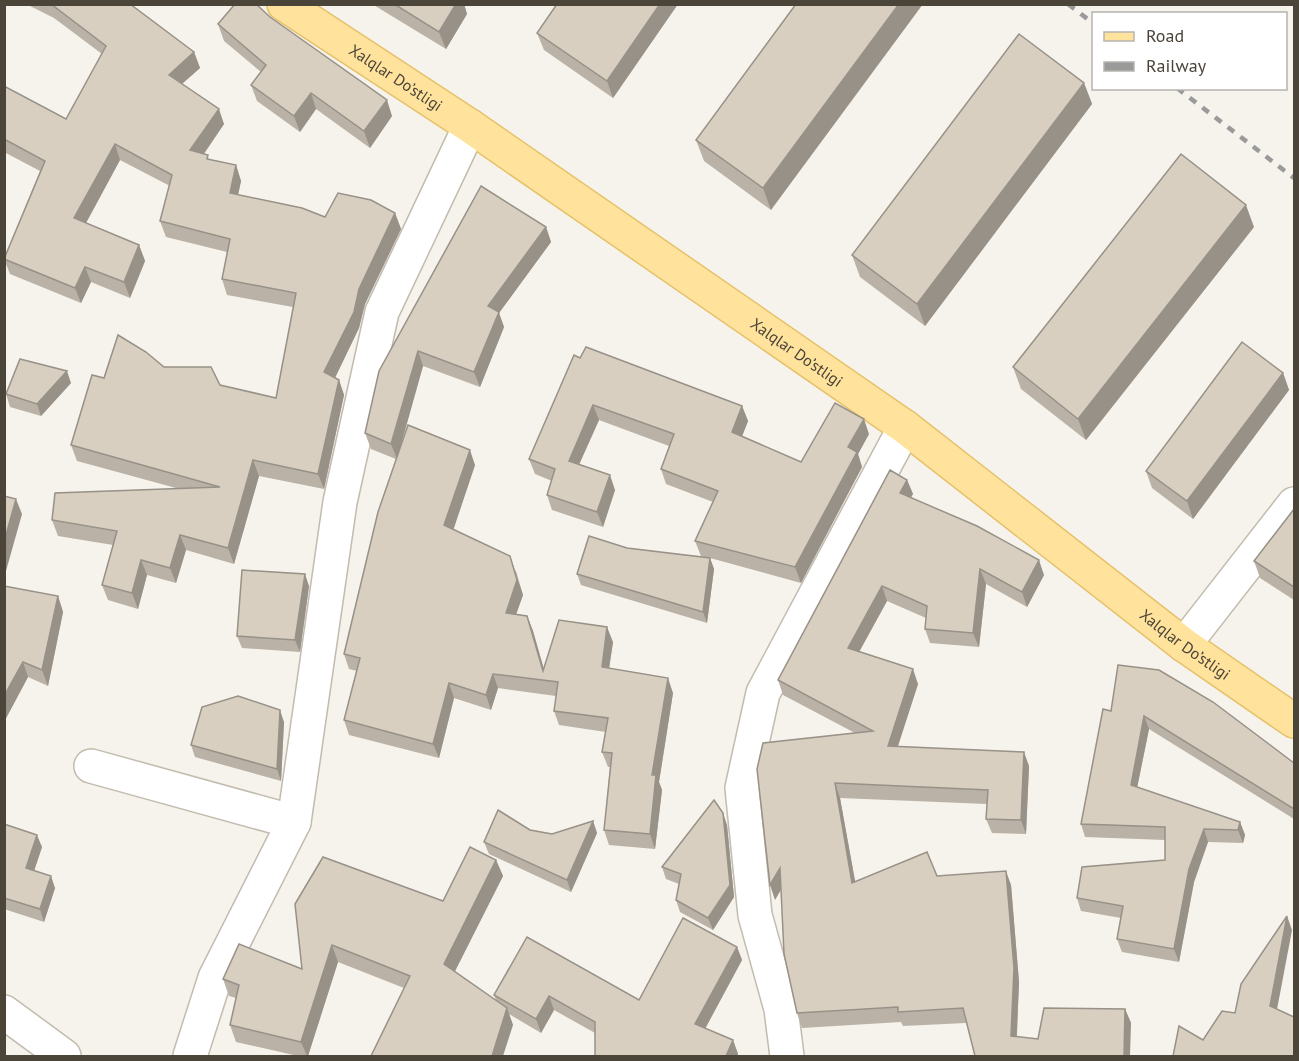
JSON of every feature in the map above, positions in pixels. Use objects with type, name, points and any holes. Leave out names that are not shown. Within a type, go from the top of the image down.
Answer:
[{"type":"main road","name":"Xalqlar Do’stligi","points":[[284,4],[470,126],[905,427],[1184,645],[1294,721]]},
{"type":"street","points":[[190,1056],[215,978],[294,822],[340,502],[382,312],[470,126]]},
{"type":"street","points":[[787,1056],[781,1009],[755,915],[742,788],[764,693],[905,427]]},
{"type":"street","points":[[1184,645],[1294,504]]},
{"type":"street","points":[[91,766],[294,822]]},
{"type":"street","points":[[4,1012],[64,1056]]},
{"type":"building","points":[[51,4],[130,4],[194,52],[169,75],[219,109],[190,150],[208,155],[207,159],[236,165],[230,193],[302,208],[325,217],[338,193],[371,200],[395,213],[359,289],[354,312],[324,372],[339,380],[318,474],[253,460],[228,548],[180,535],[170,568],[141,560],[132,593],[102,585],[117,531],[52,520],[55,493],[220,487],[71,445],[92,375],[104,378],[118,335],[146,352],[164,367],[211,367],[220,385],[276,398],[296,293],[222,279],[230,239],[160,221],[172,175],[115,144],[74,218],[139,245],[124,282],[85,267],[75,288],[4,259],[45,161],[4,139],[4,86],[66,119],[106,46]]},
{"type":"building","points":[[235,4],[256,4],[270,17],[387,100],[364,131],[311,93],[294,116],[251,85],[266,65],[218,24]]},
{"type":"building","points":[[394,4],[456,4],[439,32]]},
{"type":"building","points":[[557,4],[660,4],[607,81],[537,33]]},
{"type":"building","points":[[796,4],[899,4],[763,188],[696,140]]},
{"type":"building","points":[[1019,34],[1084,83],[917,304],[852,255]]},
{"type":"building","points":[[1181,154],[1246,205],[1078,419],[1013,367]]},
{"type":"building","points":[[481,186],[546,227],[488,306],[499,312],[474,372],[418,351],[391,444],[365,433],[379,371]]},
{"type":"building","points":[[1242,342],[1283,373],[1187,501],[1146,471]]},
{"type":"building","points":[[586,347],[742,406],[732,432],[801,462],[835,403],[864,419],[848,447],[857,452],[795,567],[695,541],[718,491],[661,469],[674,434],[593,405],[569,461],[610,475],[597,512],[547,495],[555,469],[529,459],[574,355],[580,358]]},
{"type":"building","points":[[20,359],[67,371],[37,404],[6,394]]},
{"type":"building","points":[[408,425],[470,450],[444,525],[510,556],[517,580],[506,613],[527,616],[543,671],[559,620],[607,627],[602,667],[668,678],[652,775],[656,775],[650,834],[604,830],[612,753],[602,752],[608,718],[554,711],[558,682],[493,674],[486,695],[449,683],[433,744],[344,720],[360,658],[344,654],[378,512]]},
{"type":"building","points":[[890,470],[907,480],[900,493],[977,526],[1039,560],[1022,592],[980,569],[973,633],[925,629],[927,606],[882,586],[848,648],[913,669],[888,746],[1024,752],[1021,820],[986,819],[988,790],[835,783],[852,883],[927,852],[937,876],[1006,871],[1014,968],[1011,1036],[1038,1039],[1044,1008],[1125,1009],[1124,1056],[975,1056],[963,1008],[898,1012],[898,1007],[797,1013],[784,954],[780,868],[770,885],[757,769],[763,743],[873,731],[778,680]]},
{"type":"building","points":[[4,496],[16,499],[4,542]]},
{"type":"building","points":[[1294,509],[1294,587],[1254,561]]},
{"type":"building","points":[[589,536],[627,548],[710,558],[703,612],[577,574]]},
{"type":"building","points":[[242,570],[305,574],[295,640],[237,636]]},
{"type":"building","points":[[4,586],[58,596],[42,670],[23,662],[4,696]]},
{"type":"building","points":[[1118,665],[1159,670],[1213,702],[1294,763],[1294,809],[1144,716],[1131,785],[1240,822],[1238,830],[1204,829],[1189,869],[1174,949],[1117,939],[1123,906],[1077,898],[1082,867],[1165,860],[1165,827],[1081,824],[1103,709],[1111,711]]},
{"type":"building","points":[[238,696],[280,710],[277,769],[191,745],[202,707]]},
{"type":"building","points":[[714,800],[723,813],[730,885],[708,918],[676,900],[681,874],[662,867]]},
{"type":"building","points":[[498,810],[530,830],[552,834],[593,821],[567,880],[484,842]]},
{"type":"building","points":[[4,824],[37,835],[26,868],[51,876],[40,909],[4,898]]},
{"type":"building","points":[[470,847],[496,860],[444,964],[507,1008],[492,1056],[371,1056],[410,976],[332,945],[301,1042],[230,1025],[239,985],[223,979],[239,944],[302,969],[295,904],[323,857],[443,901]]},
{"type":"building","points":[[1287,916],[1270,1006],[1294,1017],[1294,1056],[1173,1056],[1179,1026],[1203,1040],[1222,1011],[1235,1013],[1241,984]]},
{"type":"building","points":[[683,918],[737,947],[695,1024],[733,1040],[726,1056],[595,1056],[595,1022],[549,996],[536,1019],[494,995],[527,937],[639,1000]]},
{"type":"railway","points":[[1068,4],[1092,22]]},
{"type":"railway","points":[[1180,90],[1294,178]]}]
